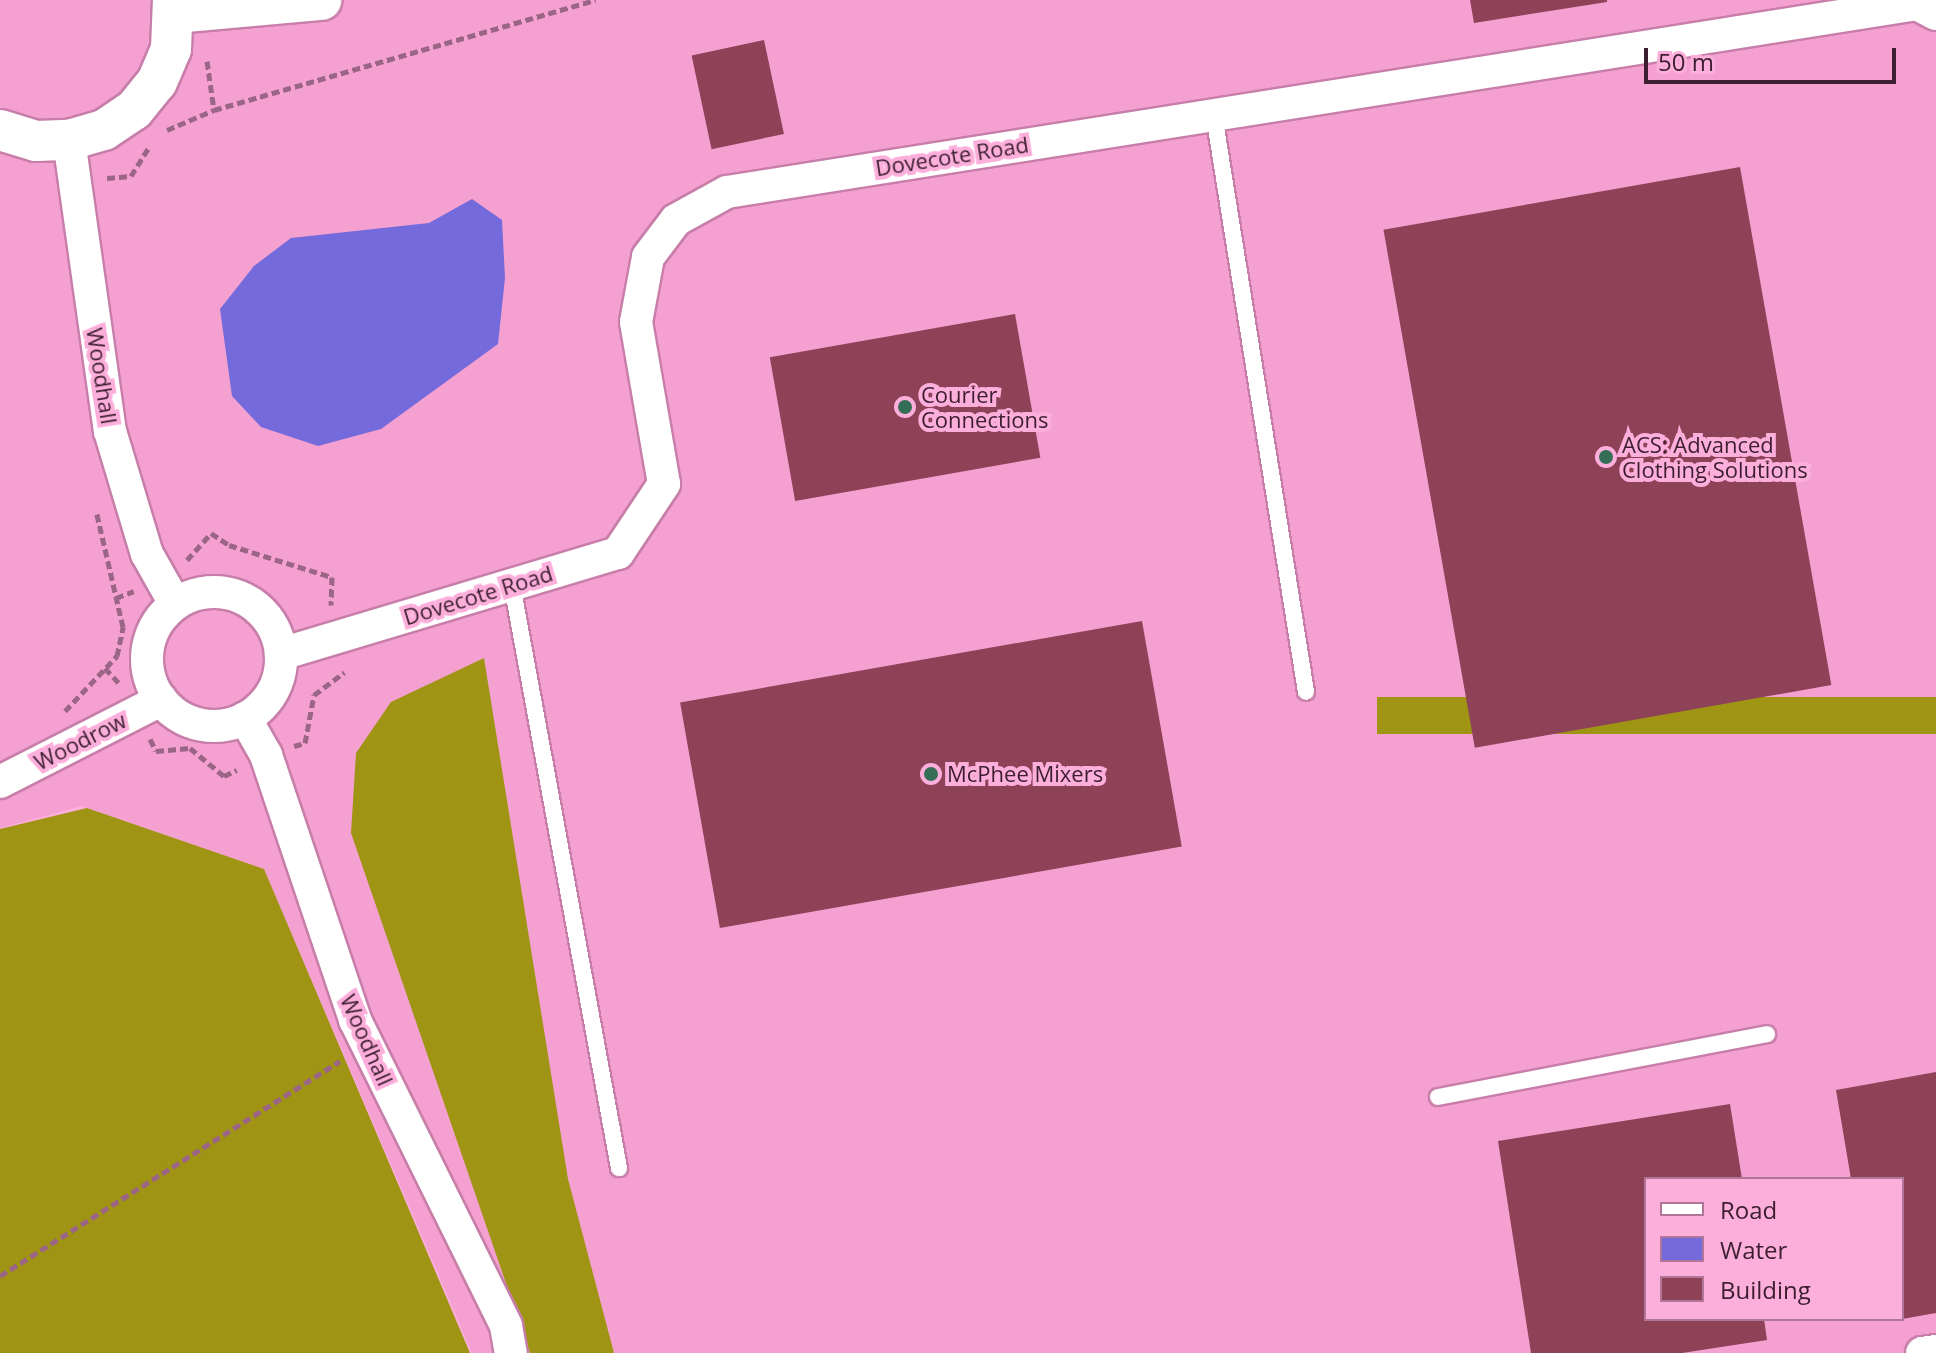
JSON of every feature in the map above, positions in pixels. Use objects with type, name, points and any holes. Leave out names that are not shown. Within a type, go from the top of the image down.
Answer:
[{"type":"street","points":[[0,130],[36,141],[69,140],[104,130],[134,110],[157,82],[171,49],[174,7],[321,0]]},
{"type":"street","name":"Dovecote Road","points":[[281,654],[618,553],[664,484],[636,322],[648,257],[676,220],[727,192],[1917,4],[1936,14]]},
{"type":"street","name":"Woodhall","points":[[69,140],[110,431],[147,554],[168,591]]},
{"type":"street","points":[[168,591],[207,592],[248,601],[276,633],[281,654],[270,696],[245,718],[215,726],[195,723],[161,700],[147,663],[149,643],[168,591]]},
{"type":"street","name":"Woodrow","points":[[0,782],[161,700]]},
{"type":"street","name":"Woodhall","points":[[245,718],[266,755],[367,1044],[506,1326],[511,1353]]},
{"type":"street","points":[[1922,1353],[1936,1351]]},
{"type":"lane","points":[[1214,115],[1306,692]]},
{"type":"lane","points":[[512,585],[619,1168]]},
{"type":"lane","points":[[1438,1097],[1767,1034]]},
{"type":"path","points":[[73,182],[131,176],[157,134],[214,110],[595,0]]},
{"type":"path","points":[[63,713],[117,656],[123,627],[96,507]]},
{"type":"path","points":[[116,598],[168,591],[211,533],[229,545],[332,577],[330,640],[344,671]]},
{"type":"path","points":[[0,1276],[367,1044]]},
{"type":"shaded area","points":[[0,0],[1936,0],[1936,1353],[472,1353],[264,869],[82,806],[0,828]]},
{"type":"shaded area","points":[[484,658],[568,1179],[614,1353],[530,1353],[351,833],[356,753],[391,702]]},
{"type":"shaded area","points":[[1377,697],[1936,697],[1936,734],[1377,734]]},
{"type":"shaded area","points":[[87,808],[264,869],[470,1353],[0,1353],[0,829]]},
{"type":"water","points":[[472,199],[502,220],[505,278],[498,344],[381,429],[318,446],[261,427],[232,396],[220,309],[254,266],[291,238],[429,223]]},
{"type":"building","points":[[1470,0],[1607,0],[1607,2],[1474,23]]},
{"type":"building","points":[[764,40],[784,134],[712,149],[692,55]]},
{"type":"building","name":"ACS: Advanced Clothing Solutions","points":[[1740,167],[1831,685],[1475,748],[1383,230]]},
{"type":"building","name":"Courier Connections","points":[[1015,314],[1040,458],[795,501],[770,357]]},
{"type":"building","name":"McPhee Mixers","points":[[1142,621],[1182,847],[720,928],[680,702]]},
{"type":"building","points":[[1936,1072],[1936,1313],[1904,1319],[1904,1177],[1851,1177],[1836,1090]]},
{"type":"building","points":[[1730,1104],[1742,1177],[1644,1177],[1644,1321],[1764,1321],[1767,1340],[1682,1353],[1531,1353],[1498,1141]]},
{"type":"place","name":"Courier Connections","points":[[905,407]]},
{"type":"place","name":"ACS: Advanced Clothing Solutions","points":[[1606,457]]},
{"type":"place","name":"McPhee Mixers","points":[[931,774]]}]
